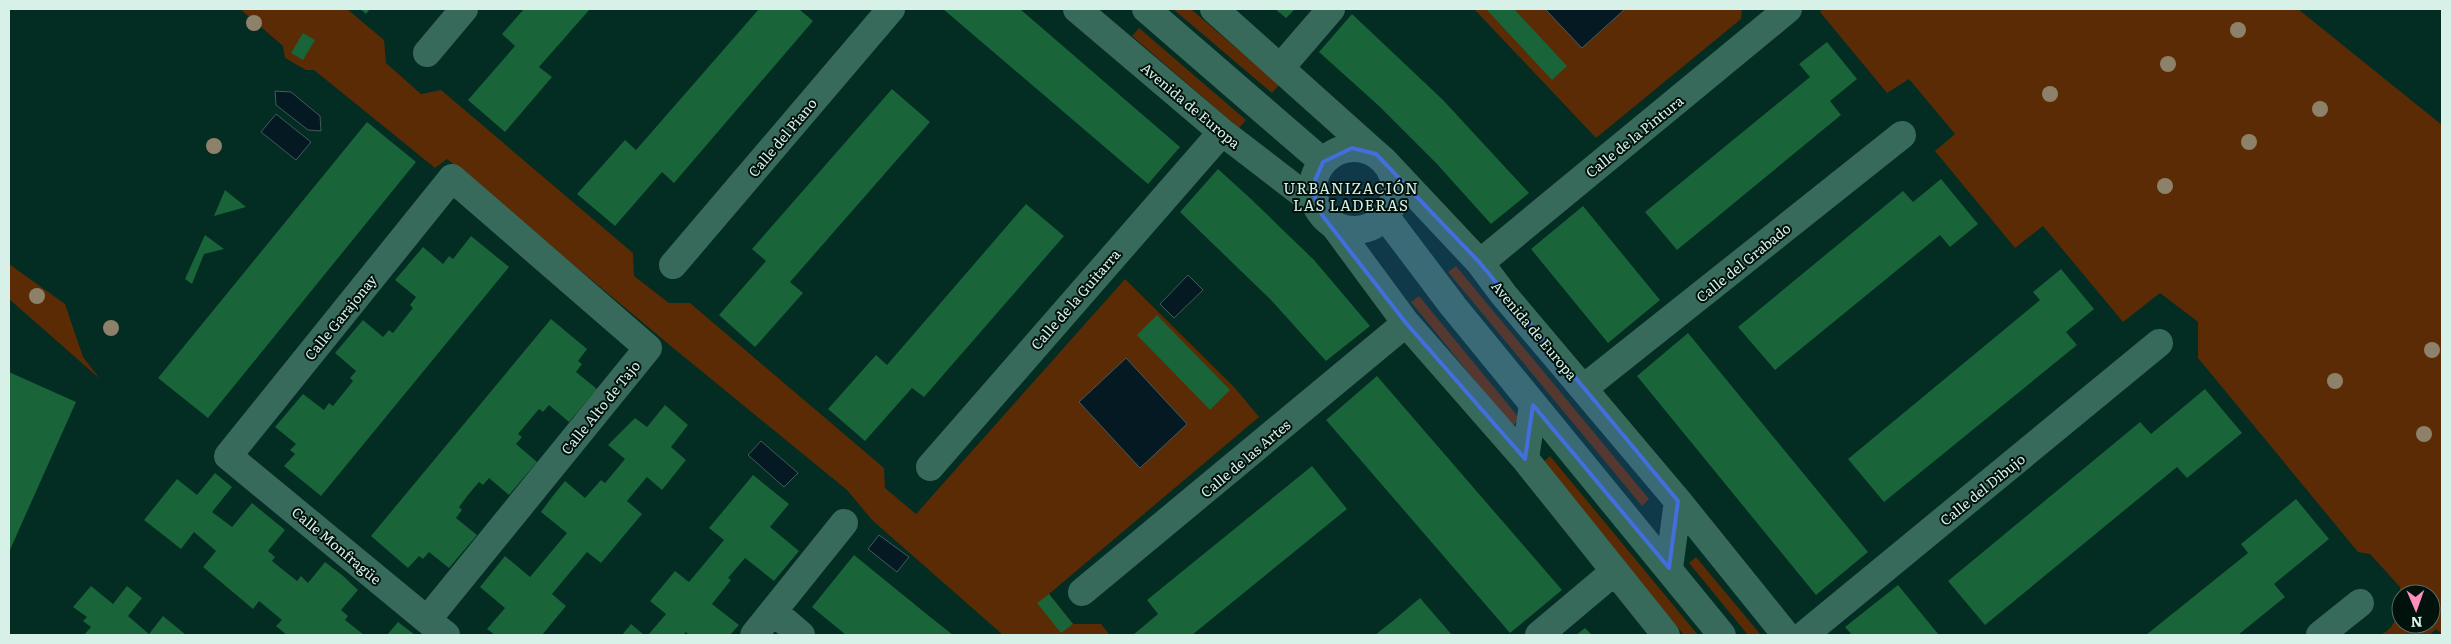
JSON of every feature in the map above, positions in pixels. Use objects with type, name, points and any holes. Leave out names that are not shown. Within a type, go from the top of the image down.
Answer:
[{"type":"street","points":[[427,53],[464,9]]},
{"type":"street","name":"Calle del Piano","points":[[673,265],[891,9]]},
{"type":"street","name":"Avenida de Europa","points":[[1077,9],[1222,132],[1325,214],[1406,323],[1525,459],[1666,635]]},
{"type":"street","points":[[1108,9],[1114,40]]},
{"type":"street","points":[[1146,9],[1323,162]]},
{"type":"street","name":"Avenida de Europa","points":[[1214,9],[1281,67],[1381,159],[1480,263],[1504,295],[1678,501],[1786,635]]},
{"type":"street","points":[[1281,67],[1331,9]]},
{"type":"street","name":"Calle de la Pintura","points":[[1480,263],[1788,9]]},
{"type":"street","name":"Calle de la Guitarra","points":[[930,467],[1222,132]]},
{"type":"street","name":"Calle del Grabado","points":[[1582,386],[1594,380],[1902,135]]},
{"type":"street","points":[[1352,148],[1363,149],[1381,159],[1393,174],[1395,185],[1395,197],[1385,216],[1374,225],[1364,229],[1342,228],[1325,214],[1314,183],[1316,173],[1323,162],[1335,153],[1352,148]]},
{"type":"street","name":"Calle Garajonay","points":[[228,456],[452,178]]},
{"type":"street","name":"Calle Alto de Tajo","points":[[436,628],[648,348],[452,178]]},
{"type":"street","points":[[1385,216],[1453,306],[1722,635]]},
{"type":"street","name":"Calle de las Artes","points":[[1082,592],[1406,323]]},
{"type":"street","name":"Calle del Dibujo","points":[[1804,635],[2159,343]]},
{"type":"street","points":[[1525,459],[1533,405]]},
{"type":"street","name":"Calle Monfragüe","points":[[228,456],[436,628]]},
{"type":"street","points":[[1669,568],[1678,501]]},
{"type":"street","points":[[754,635],[844,523]]},
{"type":"street","points":[[1539,635],[1615,571]]},
{"type":"street","points":[[2329,632],[2360,603]]},
{"type":"street","points":[[773,612],[801,635]]},
{"type":"highlighted area","points":[[1352,148],[1376,154],[1480,263],[1678,501],[1669,568],[1533,405],[1525,459],[1406,323],[1322,215],[1314,195],[1314,183],[1323,162]]},
{"type":"shaded area","points":[[240,9],[347,9],[384,40],[386,63],[421,94],[441,90],[633,253],[634,276],[669,303],[690,303],[884,468],[885,488],[916,514],[1125,279],[1235,388],[1259,417],[1049,594],[1073,624],[1101,624],[1110,635],[1003,635],[872,520],[847,490],[447,159],[435,168],[314,70],[306,70],[285,58],[283,46]]},
{"type":"shaded area","points":[[1173,9],[1191,9],[1279,85],[1272,93]]},
{"type":"shaded area","points":[[1474,9],[1742,9],[1741,19],[1596,138]]},
{"type":"shaded area","points":[[1822,9],[2298,9],[2442,125],[2442,634],[2441,584],[2397,584],[2370,554],[2358,552],[2198,358],[2198,322],[2160,293],[2123,322],[2043,226],[2015,248],[1935,151],[1955,134],[1909,79],[1887,93],[1820,12]]},
{"type":"shaded area","points":[[1139,28],[1246,120],[1239,128],[1132,36]]},
{"type":"shaded area","points":[[9,264],[65,304],[83,357],[100,379],[9,299]]},
{"type":"shaded area","points":[[1456,266],[1649,499],[1642,506],[1448,272]]},
{"type":"shaded area","points":[[1419,296],[1520,419],[1512,426],[1411,302]]},
{"type":"shaded area","points":[[1550,456],[1698,635],[1684,635],[1542,463]]},
{"type":"shaded area","points":[[1696,557],[1761,635],[1748,635],[1689,563]]},
{"type":"shaded area","points":[[2391,627],[2391,634],[2430,634],[2380,635]]},
{"type":"water","points":[[1545,9],[1625,9],[1582,48]]},
{"type":"water","points":[[275,91],[291,92],[320,116],[321,131],[308,130],[276,105]]},
{"type":"water","points":[[276,114],[311,142],[296,160],[261,132]]},
{"type":"water","points":[[1188,275],[1203,290],[1174,318],[1160,304]]},
{"type":"water","points":[[1126,358],[1187,424],[1140,468],[1079,402]]},
{"type":"water","points":[[761,441],[798,473],[784,487],[748,455]]},
{"type":"water","points":[[879,535],[909,557],[897,572],[868,549]]},
{"type":"building","points":[[360,9],[370,9],[366,14]]},
{"type":"building","points":[[524,9],[590,9],[539,67],[552,77],[505,132],[468,100],[515,46],[502,34]]},
{"type":"building","points":[[759,9],[799,9],[813,21],[674,183],[662,172],[615,226],[577,194],[625,140],[636,150]]},
{"type":"building","points":[[943,9],[1020,9],[1180,147],[1148,184]]},
{"type":"building","points":[[1275,9],[1295,9],[1286,18]]},
{"type":"building","points":[[1486,9],[1514,9],[1567,66],[1552,80]]},
{"type":"building","points":[[1352,14],[1443,100],[1529,193],[1491,224],[1437,164],[1379,106],[1319,52]]},
{"type":"building","points":[[303,33],[315,40],[303,60],[291,53]]},
{"type":"building","points":[[1827,42],[1857,79],[1830,101],[1841,115],[1677,250],[1645,212],[1810,77],[1799,64]]},
{"type":"building","points":[[892,89],[930,122],[790,282],[803,293],[755,347],[719,315],[766,261],[752,249]]},
{"type":"building","points":[[367,122],[416,162],[208,418],[158,378]]},
{"type":"building","points":[[1218,169],[1314,260],[1370,326],[1326,361],[1271,300],[1180,212]]},
{"type":"building","points":[[1941,179],[1978,224],[1950,247],[1940,235],[1775,370],[1738,327],[1903,191],[1913,202]]},
{"type":"building","points":[[225,190],[246,207],[214,216]]},
{"type":"building","points":[[1026,204],[1064,236],[924,397],[912,388],[865,441],[828,409],[876,355],[887,365]]},
{"type":"building","points":[[1583,206],[1660,300],[1608,343],[1531,249]]},
{"type":"building","points":[[205,235],[224,249],[204,254],[192,284],[185,279]]},
{"type":"building","points":[[471,236],[509,267],[321,496],[284,466],[295,454],[290,450],[296,444],[275,427],[303,394],[324,410],[329,403],[333,406],[353,381],[350,378],[356,371],[335,353],[363,320],[383,337],[389,330],[393,333],[413,308],[410,305],[416,297],[395,280],[423,247],[443,264],[449,256],[453,259]]},
{"type":"building","points":[[2061,269],[2094,309],[2066,332],[2077,345],[1884,502],[1848,459],[2040,300],[2033,292]]},
{"type":"building","points":[[1157,315],[1230,390],[1210,410],[1137,335]]},
{"type":"building","points":[[551,319],[587,349],[578,361],[582,364],[576,372],[597,389],[569,422],[549,405],[543,412],[539,409],[518,434],[522,437],[516,444],[537,462],[509,495],[489,478],[483,485],[479,482],[468,495],[459,507],[462,510],[456,518],[477,535],[449,568],[429,552],[423,559],[419,556],[408,568],[371,536]]},
{"type":"building","points":[[1688,333],[1868,552],[1816,595],[1637,376]]},
{"type":"building","points":[[9,372],[76,402],[9,552]]},
{"type":"building","points":[[1377,376],[1562,590],[1510,633],[1326,420]]},
{"type":"building","points":[[2205,389],[2242,433],[2187,478],[2177,467],[1985,625],[1948,581],[2140,422],[2151,434]]},
{"type":"building","points":[[665,405],[688,425],[671,447],[686,460],[662,490],[647,477],[627,501],[642,514],[601,563],[587,552],[552,594],[566,606],[542,635],[495,635],[487,629],[505,608],[480,587],[505,556],[530,577],[567,533],[541,512],[552,497],[565,481],[585,498],[601,480],[605,483],[625,459],[608,445],[635,418],[647,427]]},
{"type":"building","points":[[1312,466],[1347,509],[1192,635],[1133,635],[1158,614],[1147,600]]},
{"type":"building","points":[[215,473],[232,487],[212,512],[232,527],[252,503],[285,530],[268,551],[275,557],[272,561],[297,581],[301,576],[308,583],[325,562],[342,575],[358,590],[341,610],[348,616],[345,620],[364,635],[287,635],[276,626],[282,620],[259,601],[253,609],[203,567],[216,551],[194,532],[181,549],[144,520],[177,479],[197,495]]},
{"type":"building","points":[[753,475],[789,504],[770,527],[799,551],[774,581],[745,558],[728,578],[731,580],[712,604],[739,625],[730,635],[689,635],[686,632],[683,635],[648,635],[666,614],[650,601],[675,571],[689,582],[724,540],[709,528]]},
{"type":"building","points":[[2296,499],[2329,539],[2274,584],[2285,597],[2238,635],[2146,635],[2248,553],[2241,544]]},
{"type":"building","points":[[854,555],[953,635],[846,635],[812,607]]},
{"type":"building","points":[[1898,585],[1939,635],[1852,635],[1845,627]]},
{"type":"building","points":[[91,586],[113,604],[127,586],[142,598],[128,616],[149,634],[163,616],[186,635],[84,635],[91,627],[83,621],[87,617],[73,607]]},
{"type":"building","points":[[1049,594],[1073,624],[1061,633],[1037,603]]},
{"type":"building","points":[[1420,598],[1452,635],[1375,635],[1394,620]]},
{"type":"building","points":[[398,622],[415,635],[387,635]]},
{"type":"building","points":[[631,624],[644,635],[622,635]]},
{"type":"building","points":[[1585,628],[1592,635],[1576,635]]},
{"type":"district","name":"URBANIZACIÓN LAS LADERAS","points":[[1351,196]]}]
